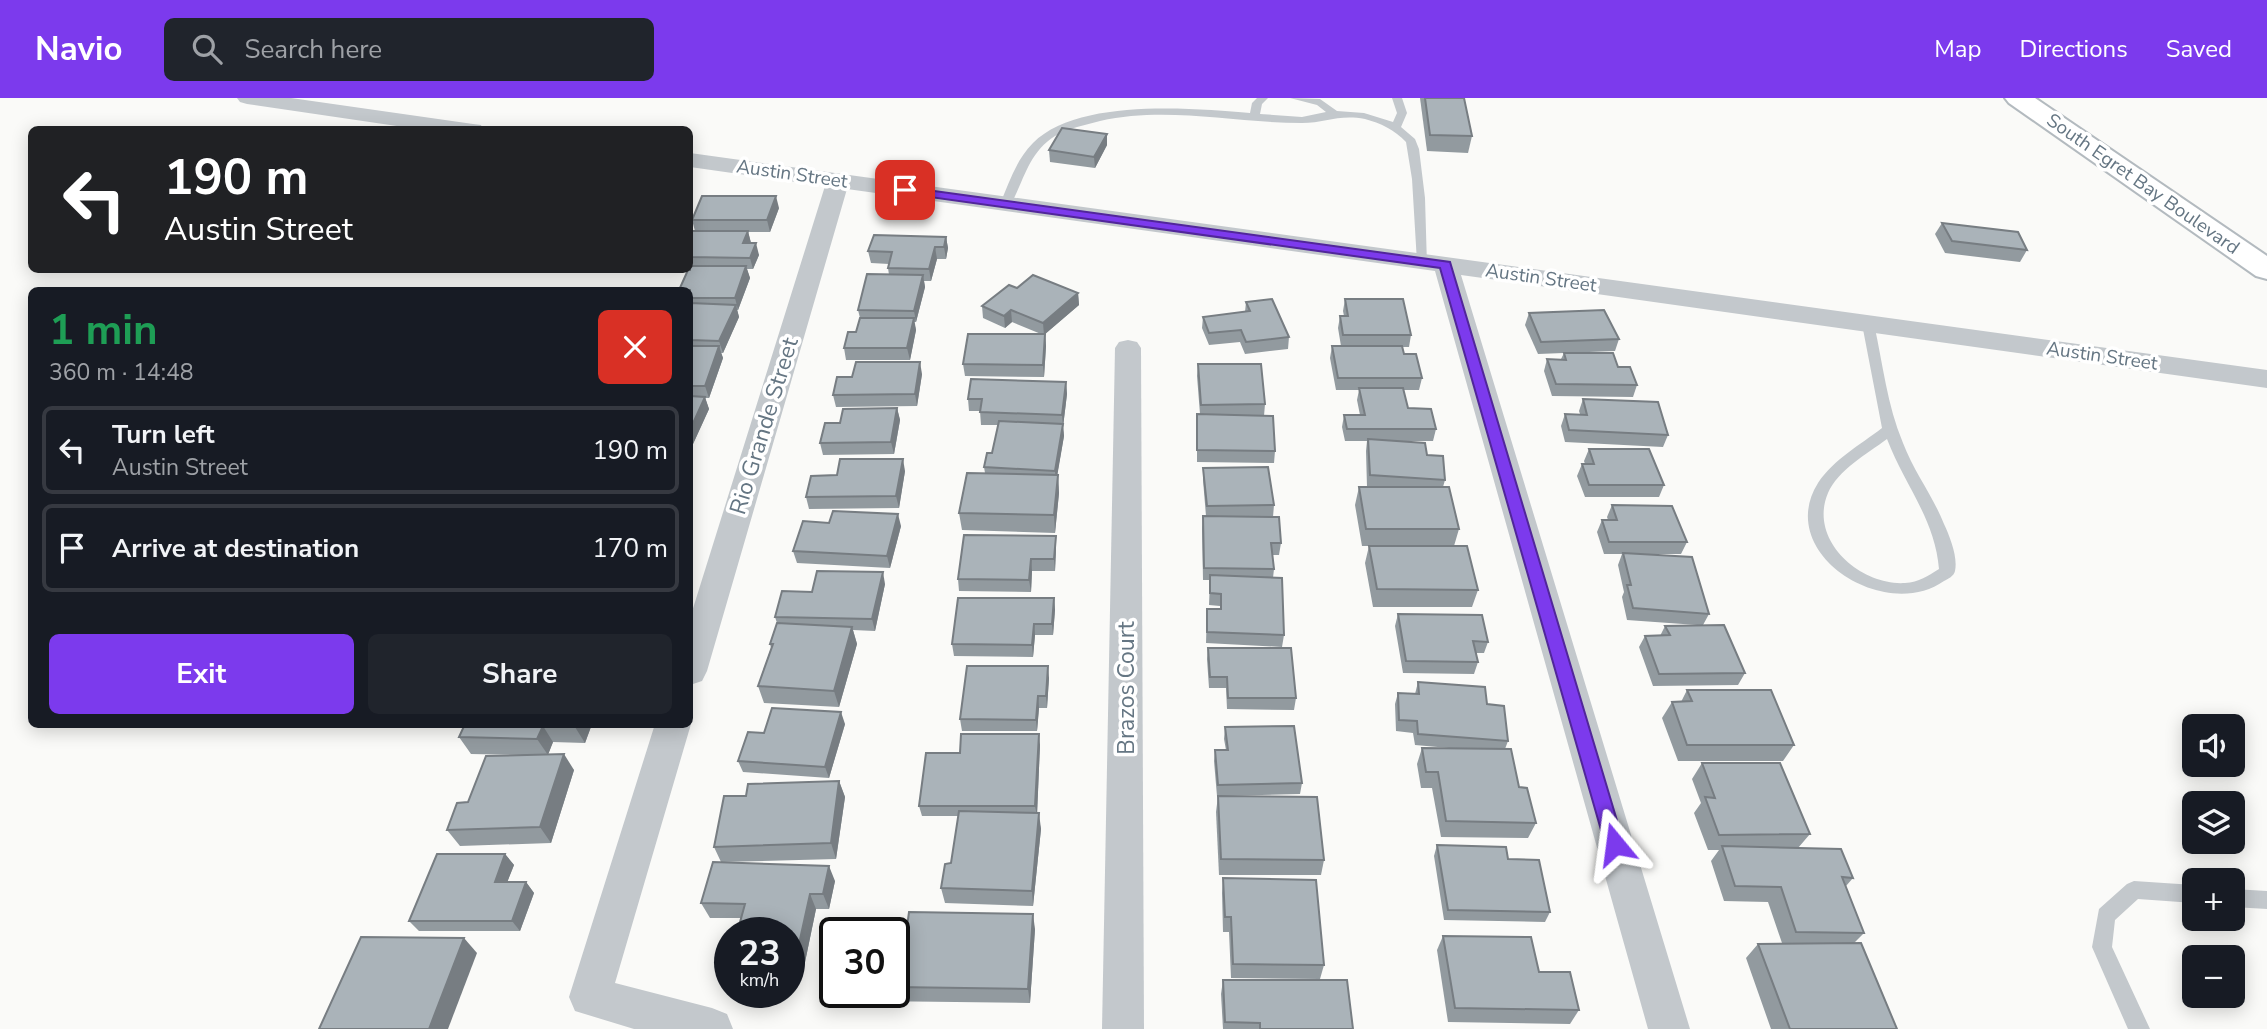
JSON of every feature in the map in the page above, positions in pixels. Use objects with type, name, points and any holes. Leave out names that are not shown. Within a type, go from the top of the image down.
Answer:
[{"type":"main road","name":"South Egret Bay Boulevard","points":[[2018,98],[2267,270]]},
{"type":"street","points":[[247,98],[445,126]]},
{"type":"street","name":"Austin Street","points":[[693,160],[2267,379]]},
{"type":"street","name":"Rio Grande Street","points":[[693,661],[838,181]]},
{"type":"street","points":[[1434,263],[1669,1029]]},
{"type":"street","name":"Brazos Court","points":[[1123,1029],[1128,348]]},
{"type":"street","points":[[672,728],[590,997],[712,1029]]},
{"type":"lane","points":[[1255,116],[1257,103],[1263,98]]},
{"type":"lane","points":[[1295,98],[1320,102],[1334,114]]},
{"type":"lane","points":[[1396,127],[1402,113],[1397,98]]},
{"type":"lane","points":[[1006,204],[1024,160],[1042,139],[1064,127],[1122,111],[1150,109],[1303,120],[1334,114],[1361,117],[1396,127],[1413,144],[1434,263]]},
{"type":"lane","points":[[1868,324],[1890,429],[1917,487],[1942,530],[1947,552],[1947,571],[1936,583],[1918,590],[1895,590],[1869,583],[1848,572],[1832,557],[1817,524],[1816,509],[1820,494],[1829,480],[1890,429]]},
{"type":"lane","points":[[2139,1029],[2102,947],[2106,916],[2134,890],[2182,893]]},
{"type":"lane","points":[[2245,899],[2267,900]]},
{"type":"building","points":[[1425,98],[1464,98],[1472,136],[1430,135]]},
{"type":"building","points":[[1062,128],[1107,134],[1094,157],[1049,150]]},
{"type":"building","points":[[702,196],[776,196],[767,220],[693,220]]},
{"type":"building","points":[[1942,223],[2018,232],[2027,250],[1952,241]]},
{"type":"building","points":[[693,231],[748,231],[743,243],[756,243],[750,258],[693,257]]},
{"type":"building","points":[[874,235],[946,237],[944,247],[935,247],[929,269],[888,268],[892,252],[868,251]]},
{"type":"building","points":[[693,266],[746,266],[735,298],[693,298],[693,287],[680,287],[687,273],[693,273]]},
{"type":"building","points":[[867,274],[923,275],[914,311],[858,310]]},
{"type":"building","points":[[1033,275],[1078,293],[1043,323],[1011,310],[1004,316],[982,306],[1009,285],[1017,288]]},
{"type":"building","points":[[1272,299],[1289,337],[1246,342],[1241,330],[1209,333],[1203,317],[1250,311],[1246,302]]},
{"type":"building","points":[[1345,299],[1403,299],[1411,335],[1343,335],[1340,316],[1348,316]]},
{"type":"building","points":[[693,303],[736,305],[719,341],[693,340]]},
{"type":"building","points":[[1604,310],[1619,339],[1541,342],[1529,313]]},
{"type":"building","points":[[860,318],[914,318],[907,348],[844,348],[848,332],[856,332]]},
{"type":"building","points":[[968,334],[1045,334],[1043,365],[963,364]]},
{"type":"building","points":[[693,346],[719,346],[705,386],[693,386]]},
{"type":"building","points":[[1332,346],[1402,346],[1404,354],[1416,354],[1422,378],[1338,378]]},
{"type":"building","points":[[1564,353],[1613,353],[1618,367],[1630,367],[1637,385],[1556,384],[1547,359],[1566,360]]},
{"type":"building","points":[[856,362],[920,362],[915,394],[833,395],[837,377],[852,377]]},
{"type":"building","points":[[1198,364],[1261,364],[1265,404],[1201,405]]},
{"type":"building","points":[[971,379],[1066,382],[1062,415],[980,412],[982,399],[968,399]]},
{"type":"building","points":[[1359,388],[1403,388],[1408,408],[1431,409],[1436,429],[1347,429],[1344,415],[1365,415]]},
{"type":"building","points":[[693,396],[705,397],[693,423]]},
{"type":"building","points":[[1583,399],[1658,402],[1668,435],[1569,430],[1565,414],[1587,415]]},
{"type":"building","points":[[897,408],[891,442],[820,443],[825,423],[840,423],[843,409]]},
{"type":"building","points":[[1197,414],[1273,416],[1275,451],[1197,450]]},
{"type":"building","points":[[999,421],[1063,424],[1055,471],[984,467],[987,453],[992,453]]},
{"type":"building","points":[[1368,439],[1425,443],[1427,455],[1443,456],[1445,480],[1370,475]]},
{"type":"building","points":[[1589,449],[1649,449],[1664,485],[1589,485],[1582,464],[1594,464]]},
{"type":"building","points":[[840,459],[903,459],[896,496],[806,497],[811,476],[837,475]]},
{"type":"building","points":[[1268,467],[1274,505],[1207,506],[1203,468]]},
{"type":"building","points":[[967,473],[1058,475],[1054,515],[959,513]]},
{"type":"building","points":[[1359,487],[1449,487],[1459,529],[1366,529]]},
{"type":"building","points":[[1612,505],[1672,506],[1687,542],[1609,542],[1602,520],[1617,520]]},
{"type":"building","points":[[833,511],[898,514],[887,556],[793,551],[803,521],[829,523]]},
{"type":"building","points":[[1203,516],[1279,517],[1281,543],[1271,543],[1274,569],[1204,568]]},
{"type":"building","points":[[964,535],[1056,536],[1054,559],[1031,559],[1029,580],[958,579]]},
{"type":"building","points":[[1369,546],[1467,546],[1478,590],[1377,589]]},
{"type":"building","points":[[1623,553],[1692,557],[1709,614],[1633,608],[1627,585],[1631,585]]},
{"type":"building","points":[[817,571],[883,572],[872,619],[775,617],[782,591],[812,592]]},
{"type":"building","points":[[1210,575],[1282,578],[1284,635],[1207,632],[1207,609],[1221,609],[1221,594],[1210,593]]},
{"type":"building","points":[[958,598],[1054,598],[1052,624],[1034,624],[1032,645],[952,644]]},
{"type":"building","points":[[1398,614],[1482,615],[1488,642],[1473,641],[1478,662],[1406,661]]},
{"type":"building","points":[[777,623],[852,627],[834,691],[758,686],[773,644],[770,644]]},
{"type":"building","points":[[1724,625],[1745,673],[1659,674],[1645,636],[1670,635],[1665,626]]},
{"type":"building","points":[[1208,648],[1291,648],[1296,698],[1228,698],[1227,677],[1210,677]]},
{"type":"building","points":[[967,666],[1048,666],[1046,696],[1038,696],[1036,720],[960,719]]},
{"type":"building","points":[[1418,682],[1485,687],[1487,704],[1504,706],[1508,741],[1418,734],[1417,721],[1399,720],[1398,693],[1419,694]]},
{"type":"building","points":[[1687,690],[1771,690],[1794,745],[1687,745],[1672,702],[1692,701]]},
{"type":"building","points":[[772,708],[841,712],[825,767],[738,761],[748,732],[764,733]]},
{"type":"building","points":[[1294,726],[1302,783],[1218,785],[1215,750],[1228,750],[1225,727]]},
{"type":"building","points":[[463,728],[542,728],[537,739],[459,737]]},
{"type":"building","points":[[961,734],[1039,734],[1035,806],[919,806],[926,753],[960,753]]},
{"type":"building","points":[[1422,748],[1511,749],[1519,787],[1527,788],[1536,823],[1446,821],[1438,772],[1426,772]]},
{"type":"building","points":[[564,754],[540,827],[447,830],[457,803],[468,802],[486,756]]},
{"type":"building","points":[[1702,763],[1780,763],[1810,834],[1719,835],[1705,797],[1715,798]]},
{"type":"building","points":[[839,781],[831,843],[714,847],[724,796],[746,796],[748,784]]},
{"type":"building","points":[[1218,796],[1317,797],[1324,860],[1221,859]]},
{"type":"building","points":[[959,811],[1039,813],[1032,891],[941,888],[945,864],[951,863]]},
{"type":"building","points":[[1437,845],[1506,847],[1508,859],[1539,860],[1550,912],[1448,910]]},
{"type":"building","points":[[1722,846],[1841,849],[1853,878],[1842,877],[1864,933],[1796,932],[1781,887],[1735,886]]},
{"type":"building","points":[[437,854],[505,854],[495,882],[526,882],[512,921],[409,921]]},
{"type":"building","points":[[713,862],[829,866],[823,894],[810,894],[805,917],[741,917],[745,904],[701,903]]},
{"type":"building","points":[[1223,878],[1316,880],[1324,965],[1233,964],[1231,917],[1225,917]]},
{"type":"building","points":[[909,912],[1033,914],[1028,989],[910,987]]},
{"type":"building","points":[[1443,936],[1531,937],[1539,972],[1570,972],[1579,1010],[1455,1008]]},
{"type":"building","points":[[361,937],[464,938],[429,1029],[319,1029]]},
{"type":"building","points":[[1861,943],[1897,1029],[1790,1029],[1758,944]]},
{"type":"building","points":[[1223,980],[1347,980],[1353,1029],[1260,1029],[1260,1023],[1225,1022]]},
{"type":"route","points":[[905,190],[1446,265],[1615,844]]}]
